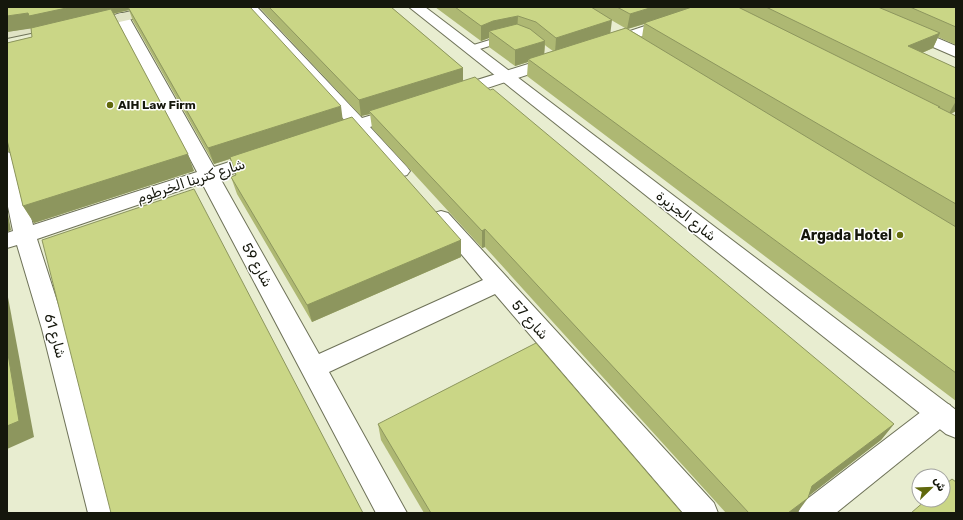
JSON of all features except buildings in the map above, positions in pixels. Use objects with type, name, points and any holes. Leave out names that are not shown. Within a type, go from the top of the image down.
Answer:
[{"type":"main road","points":[[7,34],[122,10],[168,7]]},
{"type":"main road","points":[[7,44],[72,29],[122,10]]},
{"type":"street","name":"شارع 57","points":[[249,7],[359,125],[497,283],[703,513]]},
{"type":"street","name":"شارع الجزيرة","points":[[416,7],[948,420]]},
{"type":"street","points":[[853,7],[956,52]]},
{"type":"street","points":[[591,48],[722,9]]},
{"type":"street","name":"شارع 59","points":[[122,10],[207,175],[392,513]]},
{"type":"street","points":[[608,26],[646,49]]},
{"type":"street","points":[[440,98],[506,76],[557,56]]},
{"type":"street","points":[[316,139],[418,106]]},
{"type":"street","name":"شارع كترينا الخرطوم","points":[[16,238],[272,154]]},
{"type":"street","name":"شارع 61","points":[[7,158],[16,238],[54,329],[103,513]]},
{"type":"street","points":[[313,368],[497,283]]},
{"type":"street","points":[[813,513],[948,420]]},
{"type":"lane","points":[[470,49],[515,36]]},
{"type":"place","name":"AIH Law Firm","points":[[110,105]]},
{"type":"place","name":"Argada Hotel","points":[[900,235]]}]
